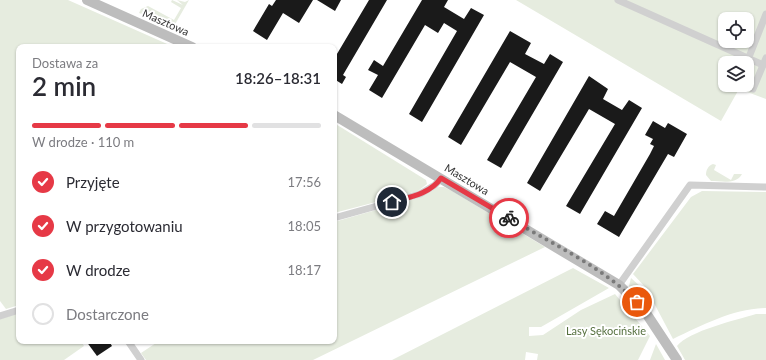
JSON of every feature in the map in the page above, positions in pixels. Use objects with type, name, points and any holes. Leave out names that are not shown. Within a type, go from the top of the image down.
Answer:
[{"type":"street","name":"Masztowa","points":[[87,0],[185,44]]},
{"type":"street","points":[[618,0],[737,56]]},
{"type":"street","points":[[750,56],[766,14]]},
{"type":"street","points":[[754,61],[765,62],[754,87]]},
{"type":"street","name":"Masztowa","points":[[337,117],[620,285],[644,310],[677,360]]},
{"type":"street","points":[[337,217],[420,194],[435,185],[441,178]]},
{"type":"street","points":[[620,285],[690,186],[766,187]]},
{"type":"street","points":[[0,316],[16,311]]},
{"type":"street","points":[[130,344],[141,360]]},
{"type":"green space","points":[[0,0],[68,0],[167,44],[16,44],[16,306],[6,309],[0,301]]},
{"type":"green space","points":[[172,0],[183,5],[177,0],[185,2],[189,0],[174,26],[139,13],[141,9],[148,6],[174,20],[181,8],[171,2]]},
{"type":"green space","points":[[516,0],[766,0],[766,99],[747,92],[754,92],[754,56],[718,56],[718,92],[737,92],[721,121]]},
{"type":"green space","points":[[337,125],[426,180],[427,184],[418,191],[337,212]]},
{"type":"green space","points":[[713,164],[716,165],[714,170],[731,180],[734,174],[742,174],[736,180],[732,181],[711,181],[706,173],[709,167]]},
{"type":"green space","points":[[439,187],[444,187],[545,247],[313,360],[146,360],[141,353],[154,344],[337,344],[337,221],[418,198]]},
{"type":"green space","points":[[702,191],[766,192],[766,308],[741,311],[707,323],[673,339],[646,288],[633,274],[691,197]]},
{"type":"green space","name":"Lasy Sękocińskie","points":[[573,268],[609,288],[541,327],[529,327],[529,336],[543,335],[581,310],[615,294],[650,336],[638,360],[537,360],[538,354],[526,352],[525,360],[392,360]]},
{"type":"green space","points":[[631,278],[641,287],[653,312],[629,286]]},
{"type":"green space","points":[[16,314],[16,344],[83,344],[84,346],[64,360],[0,360],[0,319]]},
{"type":"green space","points":[[756,314],[766,314],[766,360],[685,360],[677,346],[683,341],[702,331]]},
{"type":"green space","points":[[656,344],[665,360],[650,360]]},
{"type":"building","points":[[276,0],[313,0],[299,23],[283,13],[267,40],[253,31],[269,4],[272,6]]},
{"type":"building","points":[[317,0],[341,0],[335,11]]},
{"type":"building","points":[[369,0],[387,0],[343,75],[346,77],[342,84],[337,81],[337,54]]},
{"type":"building","points":[[422,0],[448,0],[444,7],[464,19],[471,8],[484,15],[422,122],[409,114],[457,31],[444,23],[438,33],[425,25],[382,98],[369,90],[378,75],[368,70],[374,60],[383,66]]},
{"type":"building","points":[[510,31],[531,43],[525,54],[544,64],[550,54],[563,62],[501,168],[487,160],[536,77],[510,62],[461,145],[448,137]]},
{"type":"building","points":[[589,76],[608,89],[603,99],[622,110],[629,100],[642,108],[580,214],[566,206],[615,124],[589,109],[540,191],[527,183]]},
{"type":"building","points":[[653,121],[665,128],[668,123],[687,134],[674,157],[668,154],[619,237],[597,224],[605,211],[614,216],[650,154],[654,146],[650,144],[653,139],[645,135]]},
{"type":"building","points":[[88,344],[111,344],[112,346],[97,356]]},
{"type":"way so far","points":[[509,218],[620,285],[637,302]]},
{"type":"route","points":[[392,202],[420,194],[435,185],[441,178],[509,218]]}]
